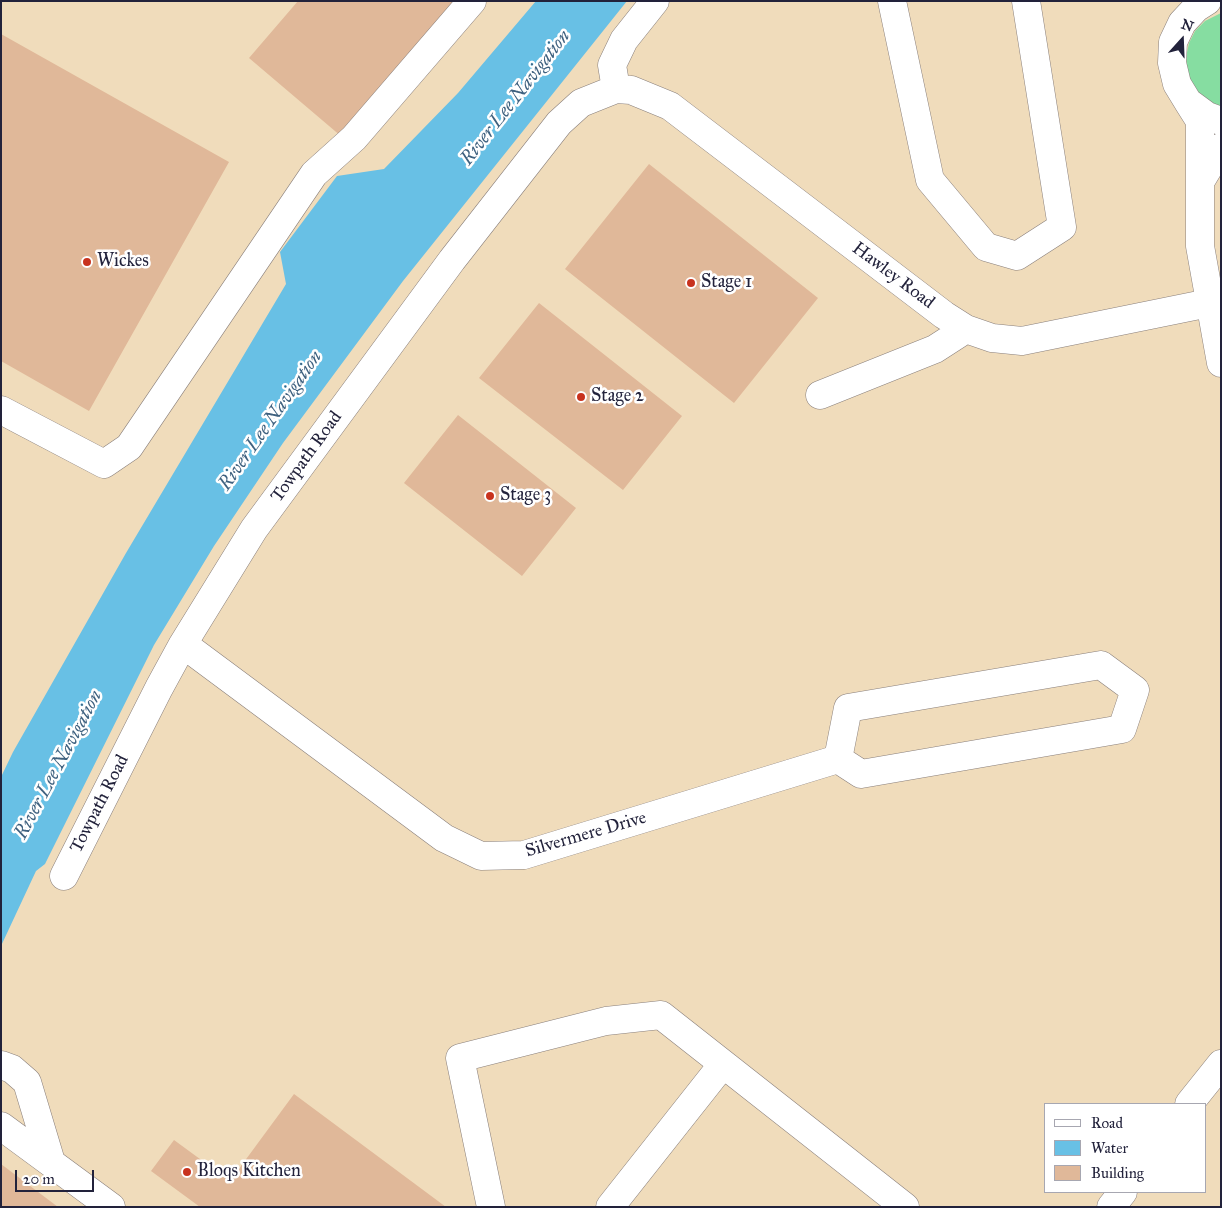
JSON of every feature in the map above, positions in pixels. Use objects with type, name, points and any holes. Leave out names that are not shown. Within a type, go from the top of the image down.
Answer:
[{"type":"street","points":[[1,410],[104,464],[128,447],[314,174],[354,138],[472,1]]},
{"type":"street","points":[[616,89],[612,65],[624,40],[655,1]]},
{"type":"street","points":[[892,1],[930,180],[986,247],[1017,256],[1062,227],[1026,1]]},
{"type":"street","points":[[1200,3],[1182,23],[1173,42],[1172,63],[1177,84],[1200,121],[1200,246],[1221,363]]},
{"type":"street","name":"Hawley Road","points":[[616,89],[631,90],[670,106],[966,329],[992,338],[1022,341],[1209,303]]},
{"type":"street","name":"Towpath Road","points":[[64,876],[183,644],[254,529],[458,252],[559,123],[581,103],[616,89]]},
{"type":"street","points":[[1188,102],[1207,116],[1221,120]]},
{"type":"street","points":[[1199,183],[1221,147]]},
{"type":"street","points":[[820,395],[935,350],[966,329]]},
{"type":"street","name":"Silvermere Drive","points":[[183,644],[444,838],[481,856],[524,855],[838,759]]},
{"type":"street","points":[[1101,665],[1135,690],[1122,729],[861,774],[838,759],[848,708],[1101,665]]},
{"type":"street","points":[[491,1207],[460,1058],[606,1021],[661,1015],[905,1207]]},
{"type":"street","points":[[610,1207],[723,1064]]},
{"type":"street","points":[[1190,1103],[1221,1064]]},
{"type":"street","points":[[1,1065],[12,1069],[27,1082],[51,1162]]},
{"type":"street","points":[[1,1126],[111,1207]]},
{"type":"street","points":[[1111,1207],[1122,1193]]},
{"type":"green space","points":[[1221,13],[1221,108],[1200,96],[1191,84],[1187,71],[1186,57],[1189,43],[1195,31],[1205,21]]},
{"type":"water","name":"River Lee Navigation","points":[[536,1],[627,1],[403,281],[283,443],[214,546],[154,645],[45,864],[36,871],[1,946],[1,777],[13,752],[126,553],[286,284],[280,252],[337,176],[384,169],[458,93]]},
{"type":"building","points":[[298,1],[458,1],[342,137],[249,58]]},
{"type":"building","name":"Wickes","points":[[1,34],[229,162],[89,411],[1,361]]},
{"type":"building","name":"Stage 1","points":[[649,164],[818,298],[734,403],[565,269]]},
{"type":"building","name":"Stage 2","points":[[539,303],[682,416],[623,490],[479,378]]},
{"type":"building","name":"Stage 3","points":[[458,415],[576,508],[522,576],[404,483]]},
{"type":"building","points":[[294,1094],[446,1207],[200,1207],[151,1171],[174,1140],[230,1181]]},
{"type":"building","points":[[1,1164],[58,1207],[1,1207]]},
{"type":"place","name":"Wickes","points":[[87,262]]},
{"type":"place","name":"Stage 1","points":[[691,283]]},
{"type":"place","name":"Stage 2","points":[[581,397]]},
{"type":"place","name":"Stage 3","points":[[490,496]]},
{"type":"place","name":"Bloqs Kitchen","points":[[187,1172]]}]
